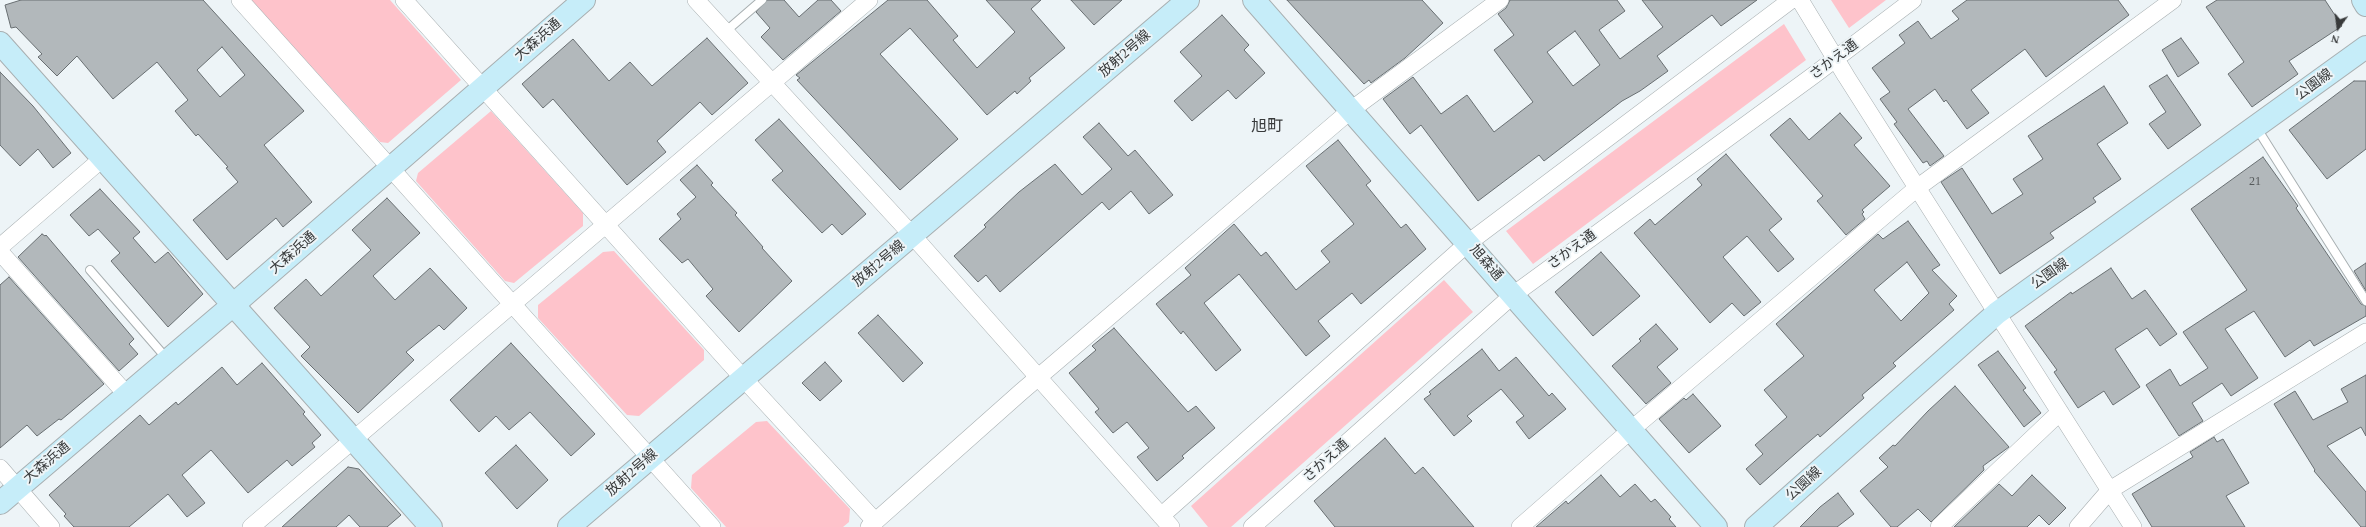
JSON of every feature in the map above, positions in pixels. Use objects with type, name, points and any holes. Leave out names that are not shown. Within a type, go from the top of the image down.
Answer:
[{"type":"street","points":[[240,0],[712,527]]},
{"type":"street","points":[[404,0],[482,89],[607,225],[872,524],[1038,378],[1351,110],[1500,0]]},
{"type":"street","name":"大森浜通","points":[[0,503],[233,305],[584,0]]},
{"type":"street","points":[[696,0],[913,236],[1166,521],[1468,243],[1791,0]]},
{"type":"street","points":[[251,527],[512,304],[607,225],[869,0]]},
{"type":"street","name":"放射2号線","points":[[569,527],[913,236],[1188,0]]},
{"type":"street","name":"旭森通","points":[[1254,0],[1632,429],[1716,527]]},
{"type":"street","points":[[1800,0],[1917,188],[2133,527]]},
{"type":"street","name":"さかえ通","points":[[1252,527],[1513,295],[1913,0]]},
{"type":"street","points":[[1520,527],[1632,429],[1917,188],[2173,0]]},
{"type":"street","points":[[2363,0],[2366,5]]},
{"type":"street","points":[[0,43],[431,527]]},
{"type":"street","name":"公園線","points":[[1756,527],[1997,313],[2366,47]]},
{"type":"street","points":[[0,247],[103,158]]},
{"type":"street","points":[[0,252],[127,395]]},
{"type":"street","points":[[2078,527],[2110,490],[2366,332]]},
{"type":"street","points":[[1939,527],[2060,412]]},
{"type":"street","points":[[0,468],[51,527]]},
{"type":"lane","points":[[725,32],[762,0]]},
{"type":"lane","points":[[2256,126],[2366,301]]},
{"type":"lane","points":[[90,270],[168,360]]},
{"type":"shaded area","points":[[251,0],[390,0],[461,80],[388,143],[380,142]]},
{"type":"shaded area","points":[[1831,0],[1886,0],[1849,28]]},
{"type":"shaded area","points":[[1784,24],[1806,60],[1533,264],[1506,231]]},
{"type":"shaded area","points":[[491,111],[583,213],[583,226],[514,283],[505,281],[416,181],[418,173]]},
{"type":"shaded area","points":[[614,251],[704,350],[704,360],[639,416],[627,415],[538,318],[538,305],[603,252]]},
{"type":"shaded area","points":[[1444,280],[1473,312],[1231,527],[1208,527],[1191,506]]},
{"type":"shaded area","points":[[767,421],[850,509],[849,522],[843,527],[726,527],[691,488],[692,475],[756,422]]},
{"type":"building","points":[[21,0],[203,0],[304,111],[264,145],[312,202],[283,227],[276,218],[227,260],[193,220],[238,182],[226,168],[228,167],[198,134],[196,136],[175,111],[188,100],[157,62],[113,99],[77,56],[57,76],[38,57],[42,54],[16,27],[11,28],[5,5]],"holes":[[[222,47],[245,75],[220,97],[197,70]]]},
{"type":"building","points":[[767,0],[784,0],[799,17],[818,0],[831,0],[841,11],[783,60],[761,37],[770,28],[756,12]]},
{"type":"building","points":[[888,0],[927,0],[958,36],[953,40],[977,68],[1015,32],[986,0],[1041,0],[1031,9],[1065,48],[1029,78],[1031,81],[1017,94],[1015,91],[987,115],[910,28],[880,54],[958,139],[900,190],[797,80],[800,78],[796,75]]},
{"type":"building","points":[[1071,0],[1122,0],[1094,25]]},
{"type":"building","points":[[1287,0],[1422,0],[1443,23],[1405,58],[1371,83],[1369,80],[1364,84]]},
{"type":"building","points":[[1510,0],[1617,0],[1625,11],[1599,30],[1620,59],[1663,27],[1642,0],[1757,0],[1721,26],[1712,15],[1657,56],[1668,71],[1640,91],[1622,101],[1544,161],[1539,155],[1478,201],[1421,125],[1410,134],[1383,99],[1413,77],[1441,114],[1467,95],[1494,132],[1533,102],[1494,50],[1514,35],[1498,14],[1506,8]],"holes":[[[1575,31],[1600,65],[1573,86],[1547,52]]]},
{"type":"building","points":[[1967,0],[2118,0],[2129,15],[2046,77],[2025,49],[1971,90],[1989,113],[1967,129],[1946,100],[1944,102],[1935,89],[1908,109],[1944,156],[1930,166],[1927,161],[1923,163],[1894,124],[1897,122],[1880,99],[1890,92],[1872,68],[1905,43],[1899,35],[1918,21],[1931,39],[1959,19],[1952,11]]},
{"type":"building","points":[[2217,0],[2325,0],[2342,26],[2289,61],[2298,74],[2252,107],[2228,74],[2244,62],[2206,7]]},
{"type":"building","points":[[1222,15],[1249,45],[1244,50],[1265,73],[1236,99],[1228,90],[1192,121],[1174,101],[1202,76],[1180,52]]},
{"type":"building","points":[[707,38],[748,83],[712,115],[700,102],[657,141],[666,152],[627,185],[553,99],[543,108],[522,84],[573,39],[609,81],[630,62],[652,86]]},
{"type":"building","points":[[2181,38],[2199,63],[2178,77],[2162,50]]},
{"type":"building","points":[[0,72],[33,106],[71,153],[53,168],[38,149],[20,166],[0,145]]},
{"type":"building","points":[[2167,75],[2201,125],[2168,149],[2149,124],[2166,112],[2149,86]]},
{"type":"building","points":[[2354,81],[2366,81],[2366,149],[2327,179],[2289,130]]},
{"type":"building","points":[[2104,86],[2128,123],[2097,144],[2121,179],[2093,198],[2096,202],[2050,233],[2054,238],[2000,274],[1941,182],[1962,168],[1992,214],[2023,194],[2013,179],[2043,159],[2028,136]]},
{"type":"building","points":[[1840,113],[1862,138],[1854,145],[1890,186],[1862,210],[1864,212],[1862,214],[1865,219],[1846,235],[1817,201],[1823,196],[1770,135],[1790,118],[1809,140]]},
{"type":"building","points":[[779,119],[866,214],[842,235],[832,224],[822,233],[772,180],[783,171],[755,140]]},
{"type":"building","points":[[1099,123],[1128,156],[1135,150],[1173,195],[1149,214],[1131,191],[1109,210],[1102,202],[1000,292],[986,275],[978,282],[954,256],[986,227],[984,225],[1019,192],[1055,164],[1082,195],[1112,169],[1083,137]]},
{"type":"building","points":[[1338,140],[1371,181],[1366,185],[1401,228],[1406,224],[1426,249],[1361,304],[1352,293],[1318,321],[1330,336],[1306,356],[1239,274],[1204,303],[1241,350],[1216,371],[1183,331],[1181,334],[1156,304],[1191,275],[1185,268],[1234,224],[1261,256],[1266,252],[1296,290],[1330,262],[1321,251],[1354,224],[1306,166]]},
{"type":"building","points":[[1726,154],[1782,219],[1769,230],[1794,259],[1778,272],[1747,236],[1723,257],[1761,302],[1744,316],[1732,303],[1710,323],[1634,233],[1650,219],[1655,225],[1702,185],[1697,179]]},
{"type":"building","points":[[2263,157],[2298,206],[2296,208],[2361,304],[2366,306],[2366,316],[2314,346],[2310,340],[2285,357],[2254,311],[2225,329],[2258,378],[2231,396],[2222,383],[2192,403],[2203,421],[2179,436],[2146,385],[2170,369],[2180,386],[2208,368],[2183,332],[2247,290],[2191,209]]},
{"type":"building","points":[[697,165],[713,183],[711,185],[737,213],[735,215],[763,247],[762,248],[792,281],[739,332],[706,296],[713,289],[688,259],[682,263],[659,239],[681,219],[677,214],[696,197],[680,180]]},
{"type":"building","points":[[100,189],[140,232],[133,238],[155,263],[168,252],[203,294],[168,327],[111,261],[120,253],[98,229],[89,236],[70,215]]},
{"type":"building","points":[[387,198],[420,233],[373,276],[395,300],[430,268],[467,308],[444,330],[439,325],[406,352],[414,360],[358,413],[301,356],[310,347],[274,308],[306,279],[321,296],[371,250],[352,230]]},
{"type":"building","points":[[1908,221],[1940,265],[1932,270],[1957,296],[1949,304],[1954,310],[1893,363],[1896,366],[1862,395],[1864,398],[1820,437],[1818,434],[1760,485],[1746,469],[1763,454],[1755,445],[1787,417],[1764,390],[1804,356],[1776,324],[1878,234],[1883,239]],"holes":[[[1907,262],[1929,293],[1901,321],[1874,290]]]},
{"type":"building","points":[[42,234],[45,236],[46,235],[134,339],[129,344],[138,354],[119,371],[18,257]]},
{"type":"building","points":[[1601,252],[1640,296],[1593,336],[1555,292]]},
{"type":"building","points":[[2366,263],[2366,291],[2354,271]]},
{"type":"building","points":[[2111,268],[2132,299],[2145,290],[2177,334],[2160,346],[2147,328],[2115,349],[2140,387],[2113,405],[2104,391],[2078,408],[2054,372],[2057,370],[2025,326],[2071,292],[2072,294]]},
{"type":"building","points":[[9,277],[104,384],[61,420],[59,419],[37,436],[27,425],[0,448],[0,285]]},
{"type":"building","points":[[878,315],[923,363],[903,382],[858,333]]},
{"type":"building","points":[[1656,324],[1678,349],[1657,367],[1671,383],[1646,404],[1612,366],[1641,341],[1639,339]]},
{"type":"building","points":[[1114,328],[1188,412],[1196,406],[1215,428],[1182,456],[1184,458],[1157,481],[1137,457],[1149,448],[1127,422],[1113,433],[1095,412],[1099,409],[1069,373],[1096,350],[1092,346]]},
{"type":"building","points":[[511,343],[595,434],[571,456],[530,412],[509,430],[496,416],[479,432],[450,400]]},
{"type":"building","points":[[1482,349],[1499,371],[1516,357],[1549,396],[1552,393],[1566,409],[1529,439],[1516,422],[1524,416],[1501,389],[1467,416],[1472,421],[1454,436],[1424,399],[1431,394],[1429,392]]},
{"type":"building","points":[[1998,351],[2026,388],[2023,390],[2041,413],[2024,427],[1978,365]]},
{"type":"building","points":[[825,362],[842,381],[820,401],[802,383]]},
{"type":"building","points":[[262,363],[305,412],[303,414],[321,435],[312,443],[315,447],[292,466],[287,460],[248,493],[211,450],[182,475],[205,503],[187,517],[168,494],[129,527],[74,527],[64,516],[66,514],[49,495],[140,415],[149,425],[176,402],[178,405],[222,367],[237,385]]},
{"type":"building","points":[[2366,375],[2366,436],[2361,427],[2327,446],[2366,492],[2366,527],[2361,527],[2314,471],[2315,470],[2274,404],[2295,391],[2313,420],[2348,402],[2341,389]]},
{"type":"building","points":[[1955,386],[2009,447],[1983,466],[1984,470],[1931,522],[1918,509],[1897,527],[1891,527],[1860,491],[1888,467],[1879,458],[1893,445],[1895,446],[1928,411]]},
{"type":"building","points":[[1693,394],[1721,426],[1689,453],[1659,419],[1684,398],[1686,400]]},
{"type":"building","points":[[2214,437],[2217,442],[2223,439],[2249,483],[2226,496],[2245,527],[2152,527],[2132,494],[2193,457],[2190,452]]},
{"type":"building","points":[[1385,438],[1415,474],[1423,467],[1474,527],[1335,527],[1314,501]]},
{"type":"building","points":[[516,445],[548,480],[517,509],[485,473]]},
{"type":"building","points":[[348,467],[359,469],[401,515],[387,527],[360,527],[349,515],[336,527],[282,527]]},
{"type":"building","points":[[1601,475],[1620,497],[1635,484],[1651,502],[1655,499],[1671,517],[1669,519],[1676,527],[1536,527],[1566,501],[1568,504]]},
{"type":"building","points":[[2032,475],[2066,508],[2049,525],[2039,515],[2027,527],[1954,527],[1999,484],[2012,496]]},
{"type":"building","points":[[1838,493],[1854,514],[1837,527],[1800,527],[1820,507]]},
{"type":"district","name":"旭町","points":[[1267,127]]}]
